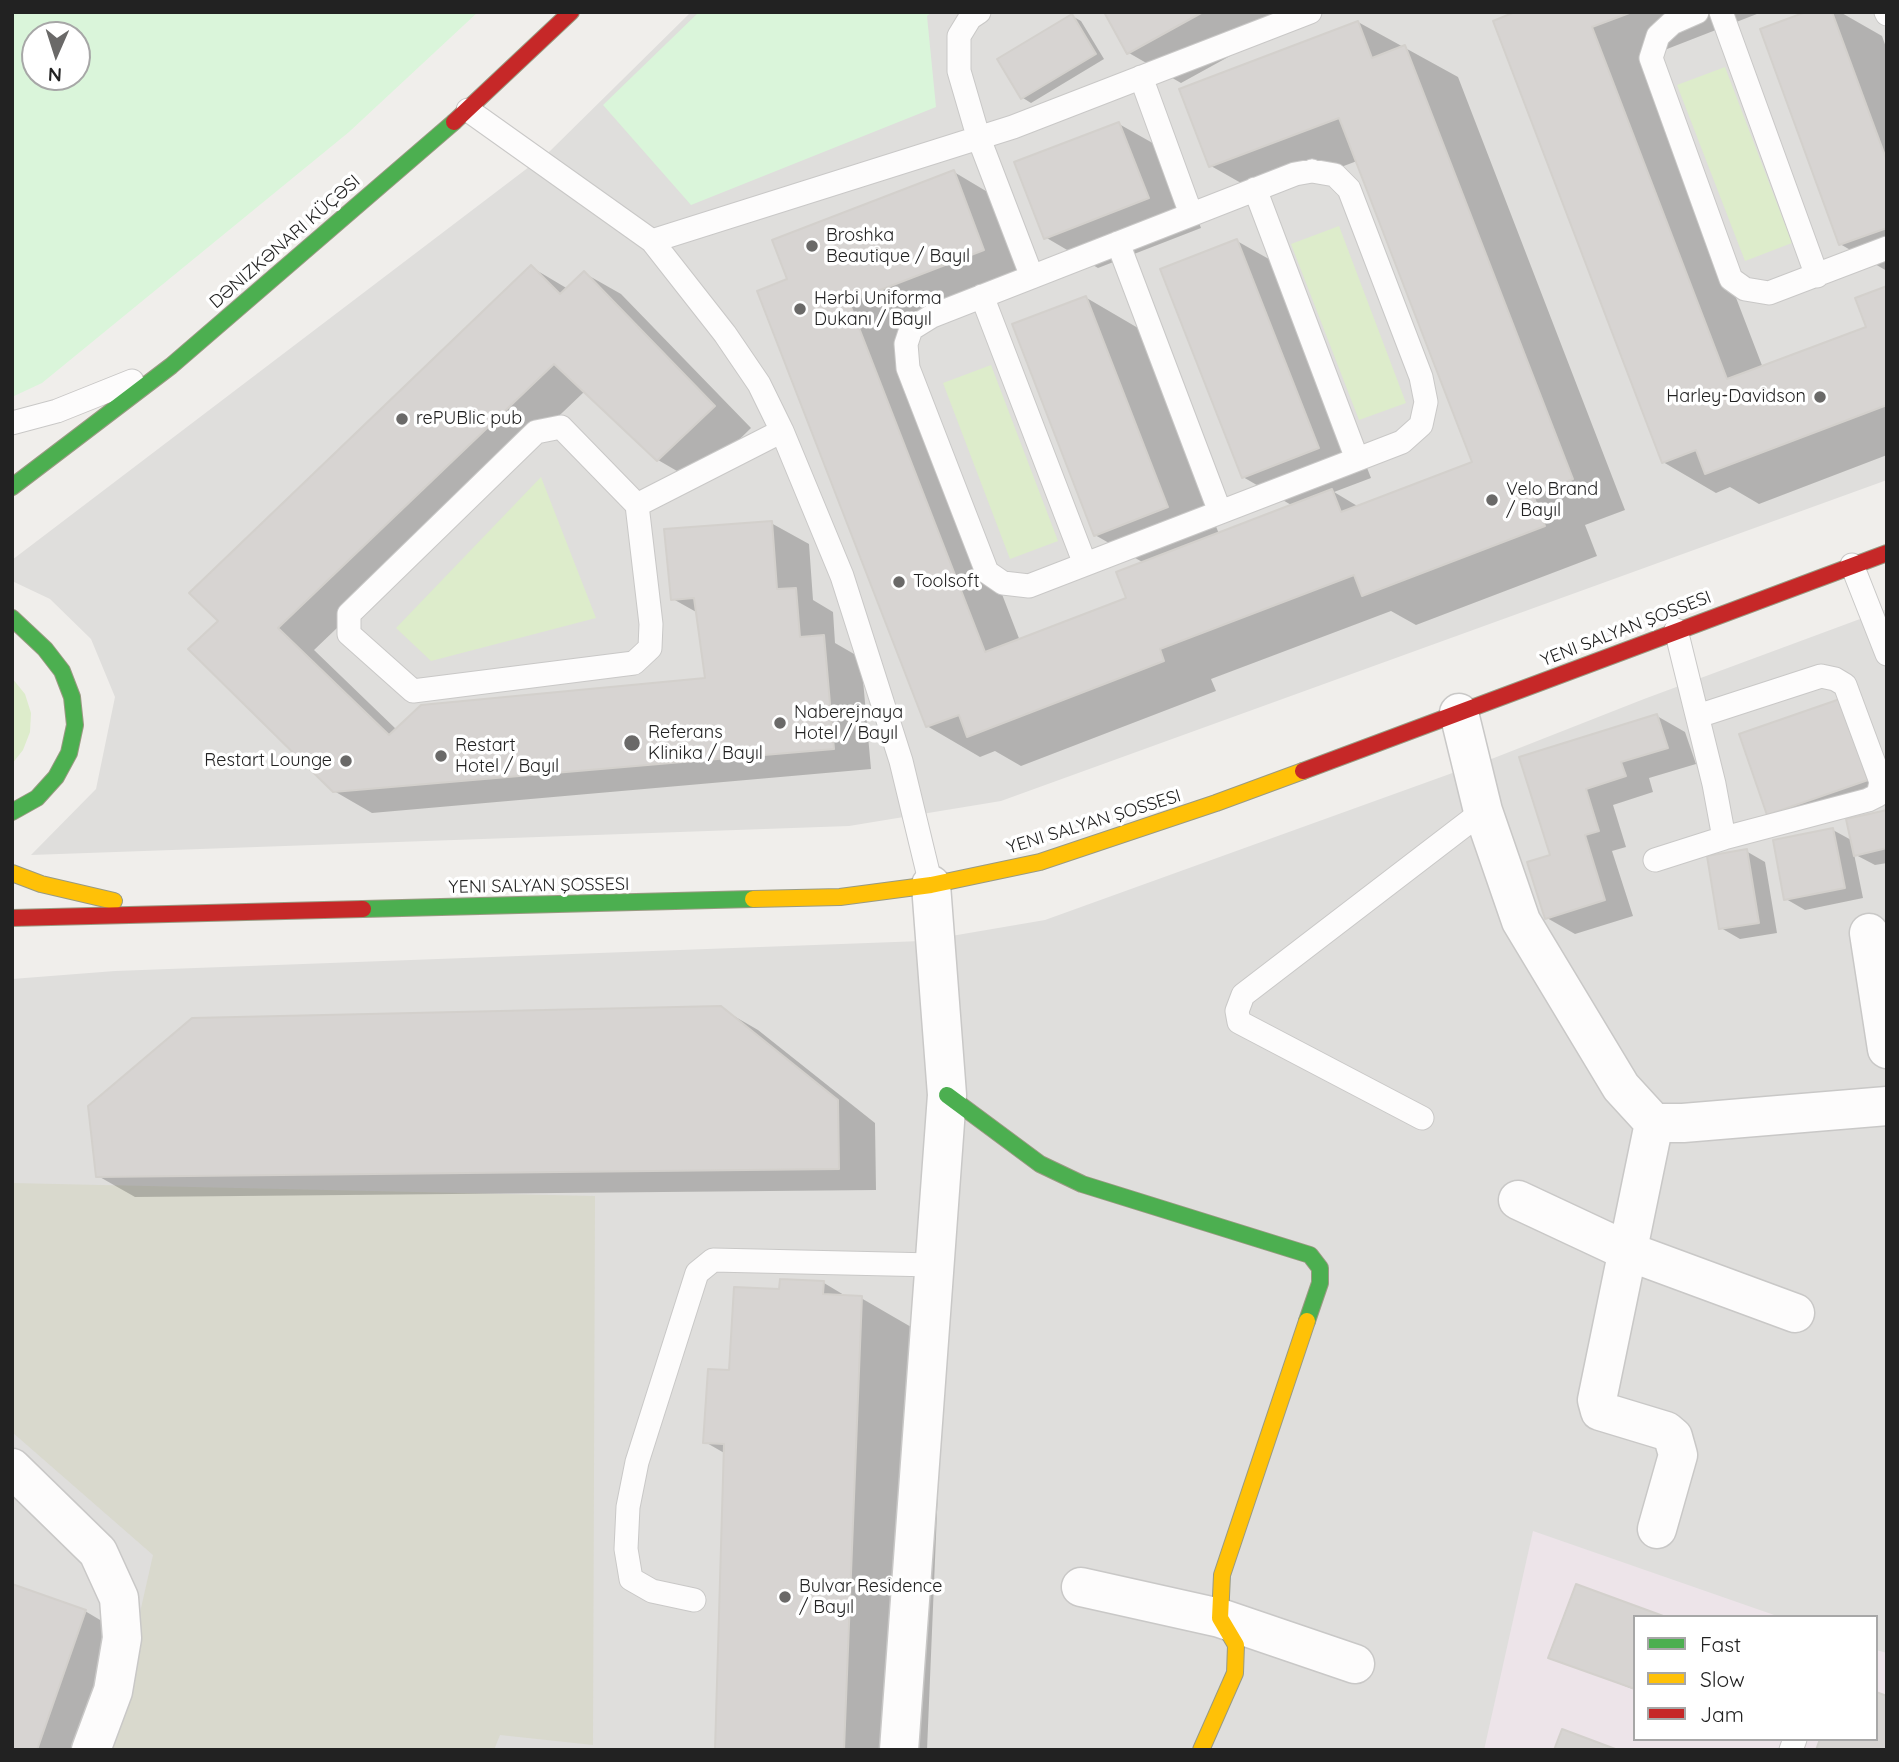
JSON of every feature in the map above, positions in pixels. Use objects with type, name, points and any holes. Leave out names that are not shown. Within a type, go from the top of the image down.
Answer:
[{"type":"main road","points":[[12,487],[171,366],[468,110],[571,12]]},
{"type":"main road","name":"YENI SALYAN ŞOSSESI","points":[[185,913],[840,897],[931,885],[1040,862],[1216,803],[1887,553]]},
{"type":"main road","points":[[12,618],[45,649],[62,671],[72,697],[75,725],[69,753],[57,777],[37,798],[13,812]]},
{"type":"main road","points":[[12,628],[21,631],[45,649]]},
{"type":"main road","points":[[12,873],[41,884],[92,897],[185,913]]},
{"type":"main road","points":[[12,918],[185,913]]},
{"type":"main road","points":[[12,932],[185,913]]},
{"type":"main road","points":[[947,1095],[1040,1164],[1082,1184],[1310,1255],[1320,1268],[1320,1283],[1222,1575],[1220,1619],[1236,1645],[1235,1673],[1201,1750]]},
{"type":"street","points":[[1459,713],[1483,811],[1521,921],[1621,1087],[1654,1123],[1683,1123],[1887,1105]]},
{"type":"street","points":[[899,1750],[947,1095],[931,885]]},
{"type":"street","points":[[1869,933],[1887,1049]]},
{"type":"street","points":[[1654,1123],[1597,1400],[1600,1411],[1666,1431],[1673,1437],[1678,1455],[1657,1529]]},
{"type":"street","points":[[1518,1200],[1628,1251],[1796,1313]]},
{"type":"street","points":[[12,1468],[98,1552],[119,1598],[122,1639],[113,1691],[91,1750]]},
{"type":"street","points":[[1081,1587],[1220,1619],[1355,1664]]},
{"type":"lane","points":[[979,12],[970,18],[959,36],[959,71],[978,136],[1032,277]]},
{"type":"lane","points":[[652,242],[1013,127],[1310,12]]},
{"type":"lane","points":[[1697,12],[1672,23],[1658,36],[1651,58],[1731,279],[1745,289],[1769,293],[1887,248]]},
{"type":"lane","points":[[1721,12],[1817,276]]},
{"type":"lane","points":[[1141,77],[1191,214]]},
{"type":"lane","points":[[468,110],[652,242],[725,334],[759,384],[782,430],[842,576],[901,761],[931,885]]},
{"type":"lane","points":[[1312,171],[1335,175],[1349,189],[1421,377],[1426,401],[1421,425],[1402,442],[1029,586],[1003,583],[987,572],[912,380],[906,344],[911,329],[932,316],[1255,189],[1295,174],[1312,171]]},
{"type":"lane","points":[[1255,189],[1357,459]]},
{"type":"lane","points":[[1118,243],[1220,512]]},
{"type":"lane","points":[[982,296],[1085,564]]},
{"type":"lane","points":[[12,423],[57,411],[171,366]]},
{"type":"lane","points":[[561,427],[637,505],[651,624],[650,648],[634,663],[413,691],[349,634],[349,614],[536,432],[561,427]]},
{"type":"lane","points":[[637,505],[782,430]]},
{"type":"lane","points":[[1852,565],[1887,654]]},
{"type":"lane","points":[[1676,630],[1724,838]]},
{"type":"lane","points":[[1655,860],[1878,795],[1881,782],[1845,685],[1835,679],[1821,676],[1698,716]]},
{"type":"lane","points":[[1422,1118],[1239,1022],[1237,1011],[1243,995],[1483,811]]},
{"type":"lane","points":[[694,1600],[652,1591],[631,1579],[626,1549],[628,1507],[637,1462],[697,1273],[713,1260],[933,1265]]},
{"type":"shaded area","points":[[691,12],[1887,12],[1887,480],[1001,801],[849,826],[31,855],[96,789],[115,697],[91,639],[50,599],[12,581],[12,560],[550,151]]},
{"type":"shaded area","points":[[1887,609],[1887,1750],[12,1750],[12,979],[115,971],[922,941],[1045,920],[1494,758]]},
{"type":"shaded area","points":[[12,1183],[595,1196],[593,1745],[500,1735],[494,1750],[109,1750],[153,1555],[12,1432]]},
{"type":"shaded area","points":[[1533,1531],[1774,1615],[1633,1615],[1633,1741],[1878,1741],[1878,1651],[1887,1653],[1887,1750],[1484,1750]]},
{"type":"green space","points":[[12,12],[478,12],[349,132],[42,383],[12,397]]},
{"type":"green space","points":[[699,12],[932,12],[927,16],[936,107],[691,205],[603,105]]},
{"type":"green space","points":[[1725,67],[1792,243],[1745,261],[1677,85]]},
{"type":"green space","points":[[1339,226],[1406,403],[1359,420],[1291,244]]},
{"type":"green space","points":[[991,365],[1058,541],[1010,559],[943,383]]},
{"type":"green space","points":[[541,477],[596,618],[431,661],[396,628]]},
{"type":"green space","points":[[12,678],[25,694],[31,713],[30,732],[23,750],[12,764]]},
{"type":"building","points":[[1104,12],[1203,12],[1127,54]]},
{"type":"building","points":[[1515,12],[1632,12],[1592,27],[1727,379],[1866,327],[1855,298],[1887,286],[1887,405],[1705,474],[1696,450],[1662,463],[1493,21]]},
{"type":"building","points":[[1806,12],[1832,12],[1887,161],[1887,228],[1839,245],[1760,29]]},
{"type":"building","points":[[1072,14],[1096,54],[1021,99],[997,59]]},
{"type":"building","points":[[1358,21],[1372,58],[1405,45],[1573,479],[1533,495],[1545,526],[1362,596],[1354,575],[1160,649],[1164,661],[967,737],[959,715],[926,727],[757,291],[787,279],[772,240],[954,170],[984,250],[849,302],[985,652],[1126,598],[1116,572],[1332,489],[1341,512],[1472,462],[1339,118],[1209,167],[1179,89]]},
{"type":"building","points":[[1119,122],[1149,198],[1044,239],[1014,162]]},
{"type":"building","points":[[1237,239],[1319,448],[1242,478],[1160,269]]},
{"type":"building","points":[[531,265],[560,294],[584,271],[715,406],[657,461],[554,364],[278,628],[389,735],[421,705],[705,678],[694,598],[671,600],[664,529],[772,521],[777,589],[796,588],[800,637],[824,635],[834,749],[333,792],[188,649],[218,621],[189,593]]},
{"type":"building","points":[[1086,296],[1168,507],[1094,536],[1012,324]]},
{"type":"building","points":[[1840,699],[1868,780],[1767,815],[1739,734]]},
{"type":"building","points":[[1657,714],[1668,748],[1621,762],[1626,776],[1586,789],[1599,831],[1585,835],[1605,900],[1545,919],[1527,862],[1550,855],[1519,757]]},
{"type":"building","points":[[1887,810],[1887,848],[1854,856],[1846,819]]},
{"type":"building","points":[[1833,828],[1845,888],[1784,900],[1773,840]]},
{"type":"building","points":[[1747,849],[1759,923],[1719,929],[1707,856]]},
{"type":"building","points":[[721,1006],[838,1100],[839,1169],[96,1177],[88,1106],[192,1018]]},
{"type":"building","name":"Bulvar Residence / Bayıl","points":[[780,1279],[824,1281],[823,1294],[862,1296],[844,1750],[715,1750],[724,1444],[703,1443],[708,1369],[729,1370],[734,1287],[779,1289]]},
{"type":"building","points":[[12,1584],[86,1610],[37,1750],[12,1750]]},
{"type":"building","points":[[1576,1584],[1661,1615],[1633,1615],[1633,1688],[1548,1658]]},
{"type":"building","points":[[1878,1693],[1887,1696],[1887,1750],[1816,1750],[1819,1741],[1878,1741]]},
{"type":"building","points":[[1562,1729],[1618,1750],[1554,1750]]},
{"type":"traffic: fast","points":[[12,487],[171,366],[454,122]]},
{"type":"traffic: fast","points":[[12,618],[45,649],[62,671],[72,697],[75,725],[69,753],[56,777],[37,798],[12,812]]},
{"type":"traffic: fast","points":[[363,909],[753,899]]},
{"type":"traffic: fast","points":[[947,1095],[1040,1164],[1082,1184],[1310,1255],[1320,1268],[1320,1283],[1307,1321]]},
{"type":"traffic: slow","points":[[753,899],[840,897],[931,885],[1040,862],[1303,771]]},
{"type":"traffic: slow","points":[[12,873],[41,884],[114,901]]},
{"type":"traffic: slow","points":[[1201,1750],[1235,1673],[1236,1645],[1220,1618],[1222,1575],[1307,1321]]},
{"type":"traffic: jam","points":[[454,122],[571,12]]},
{"type":"traffic: jam","points":[[1303,771],[1887,553]]},
{"type":"traffic: jam","points":[[12,918],[363,909]]},
{"type":"place","name":"Broshka Beautique / Bayıl","points":[[812,246]]},
{"type":"place","name":"Hərbi Uniforma Dukanı / Bayıl","points":[[800,309]]},
{"type":"place","name":"Harley-Davidson","points":[[1820,397]]},
{"type":"place","name":"rePUBlic pub","points":[[402,419]]},
{"type":"place","name":"Velo Brand / Bayıl","points":[[1492,500]]},
{"type":"place","name":"Toolsoft","points":[[899,582]]},
{"type":"place","name":"Naberejnaya Hotel / Bayıl","points":[[780,723]]},
{"type":"place","name":"Referans Klinika / Bayıl","points":[[632,743]]},
{"type":"place","name":"Restart Hotel / Bayıl","points":[[441,756]]},
{"type":"place","name":"Restart Lounge","points":[[346,761]]},
{"type":"place","name":"Bulvar Residence / Bayıl","points":[[785,1597]]}]
